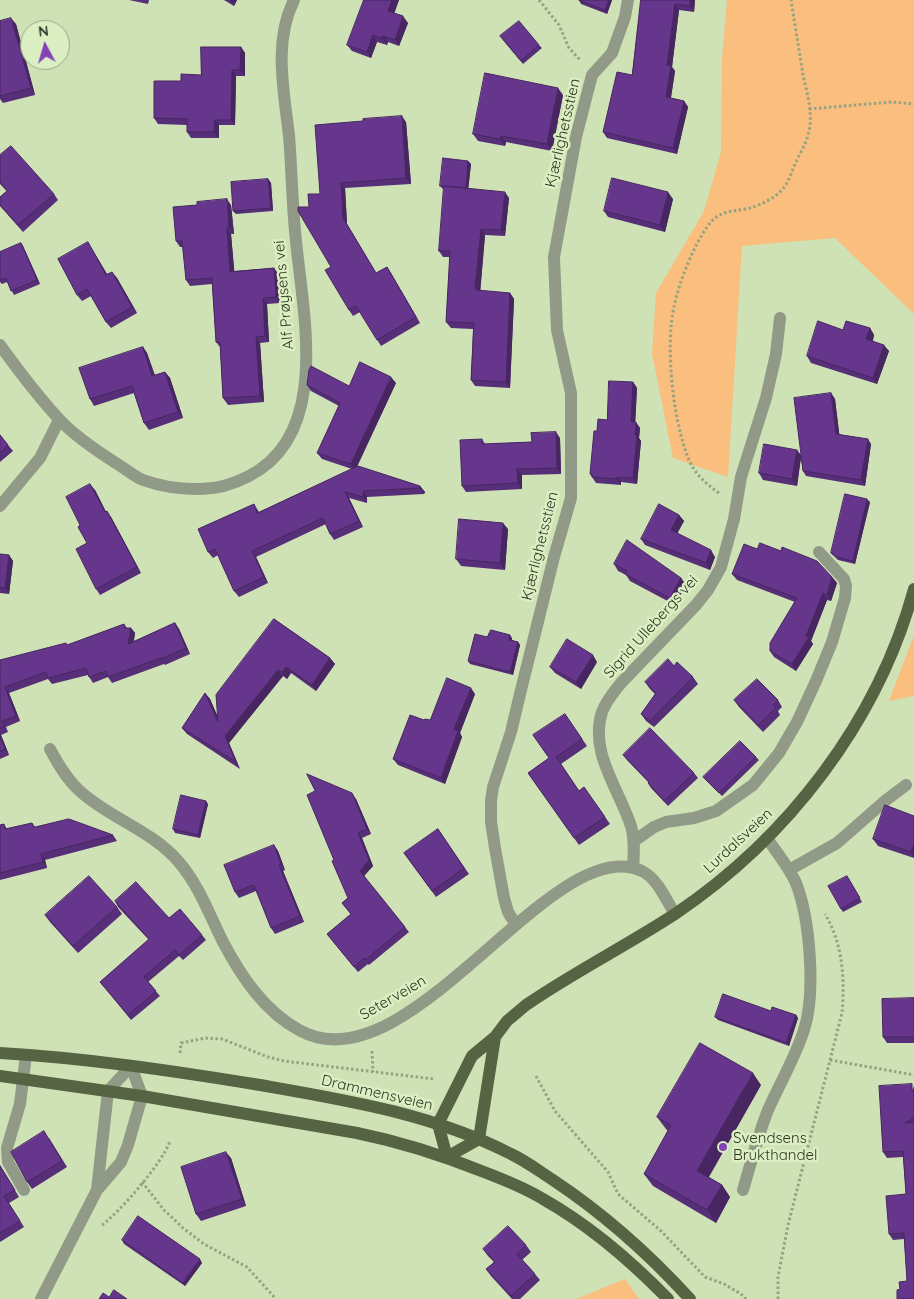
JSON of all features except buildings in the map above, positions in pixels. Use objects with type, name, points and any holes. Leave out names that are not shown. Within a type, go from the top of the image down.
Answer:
[{"type":"main road","name":"Lurdalsveien","points":[[438,1124],[472,1056],[494,1037],[526,1004],[675,914],[738,866],[767,838],[812,788],[844,744],[865,707],[896,642],[914,589]]},
{"type":"main road","points":[[447,1157],[479,1139],[494,1037]]},
{"type":"main road","name":"Drammensveien","points":[[0,1053],[130,1066],[310,1094],[368,1105],[438,1124],[479,1139],[520,1159],[572,1193],[600,1214],[651,1258],[690,1299]]},
{"type":"main road","points":[[0,1076],[142,1096],[376,1137],[447,1157],[512,1183],[567,1213],[610,1245],[668,1299]]},
{"type":"main road","points":[[438,1124],[447,1157]]},
{"type":"street","name":"Alf Prøysens vei","points":[[0,345],[59,420],[102,455],[142,480],[176,488],[210,490],[236,483],[261,470],[282,450],[296,424],[305,387],[307,342],[281,69],[283,34],[288,13],[294,0]]},
{"type":"street","name":"Kjærlighetsstien","points":[[516,925],[508,912],[504,898],[491,822],[491,801],[493,787],[519,698],[554,557],[571,498],[571,394],[557,330],[554,257],[576,137],[592,75],[612,54],[625,17],[628,0]]},
{"type":"street","name":"Sigrid Ullebergs vei","points":[[633,868],[634,841],[632,827],[602,755],[599,740],[600,722],[603,711],[611,696],[621,683],[679,624],[708,590],[720,567],[734,519],[736,499],[746,459],[766,398],[776,354],[780,318]]},
{"type":"street","points":[[0,506],[40,458],[59,420]]},
{"type":"street","points":[[634,841],[654,827],[666,822],[694,818],[716,811],[753,785],[779,754],[797,722],[816,681],[832,642],[845,598],[846,586],[844,579],[819,552]]},
{"type":"street","name":"Seterveien","points":[[50,750],[65,774],[83,794],[161,845],[178,860],[204,900],[223,941],[249,985],[284,1020],[314,1037],[333,1039],[352,1037],[365,1034],[392,1021],[449,984],[535,908],[553,896],[589,874],[610,867],[633,868]]},
{"type":"street","points":[[789,870],[837,843],[884,801],[906,785]]},
{"type":"street","points":[[743,1190],[768,1110],[788,1069],[804,1030],[809,1011],[810,970],[802,902],[789,870],[767,838]]},
{"type":"street","points":[[633,868],[652,878],[675,914]]},
{"type":"street","points":[[24,1190],[8,1162],[7,1148],[20,1104],[26,1055]]},
{"type":"street","points":[[41,1299],[97,1190],[121,1162],[133,1131],[142,1096],[130,1066],[108,1091],[97,1190]]},
{"type":"path","points":[[539,0],[559,25],[569,48],[592,75]]},
{"type":"path","points":[[736,499],[719,493],[706,484],[689,461],[678,424],[670,352],[670,330],[674,306],[683,274],[706,227],[716,216],[727,211],[752,208],[770,199],[784,188],[809,133],[809,108],[790,0]]},
{"type":"path","points":[[809,108],[892,102],[914,104]]},
{"type":"path","points":[[778,1299],[778,1277],[788,1225],[842,1013],[844,981],[839,949],[830,923],[822,910]]},
{"type":"path","points":[[181,1043],[213,1037],[284,1062],[434,1080]]},
{"type":"path","points":[[372,1050],[373,1072]]},
{"type":"path","points":[[830,1060],[914,1075]]},
{"type":"path","points":[[536,1076],[555,1111],[608,1172],[618,1194],[661,1231],[705,1277],[724,1284],[746,1299]]},
{"type":"path","points":[[82,1220],[98,1228],[116,1213],[161,1160],[170,1141]]},
{"type":"path","points":[[142,1182],[164,1210],[184,1228],[204,1244],[247,1267],[276,1299]]},
{"type":"shaded area","points":[[727,0],[914,0],[914,314],[835,238],[742,246],[728,477],[673,458],[652,354],[656,293],[704,211],[721,152],[722,57]]},
{"type":"shaded area","points":[[914,635],[914,696],[889,701]]},
{"type":"shaded area","points":[[625,1279],[639,1299],[576,1299]]},
{"type":"place","name":"Svendsens Brukthandel","points":[[723,1147]]}]
